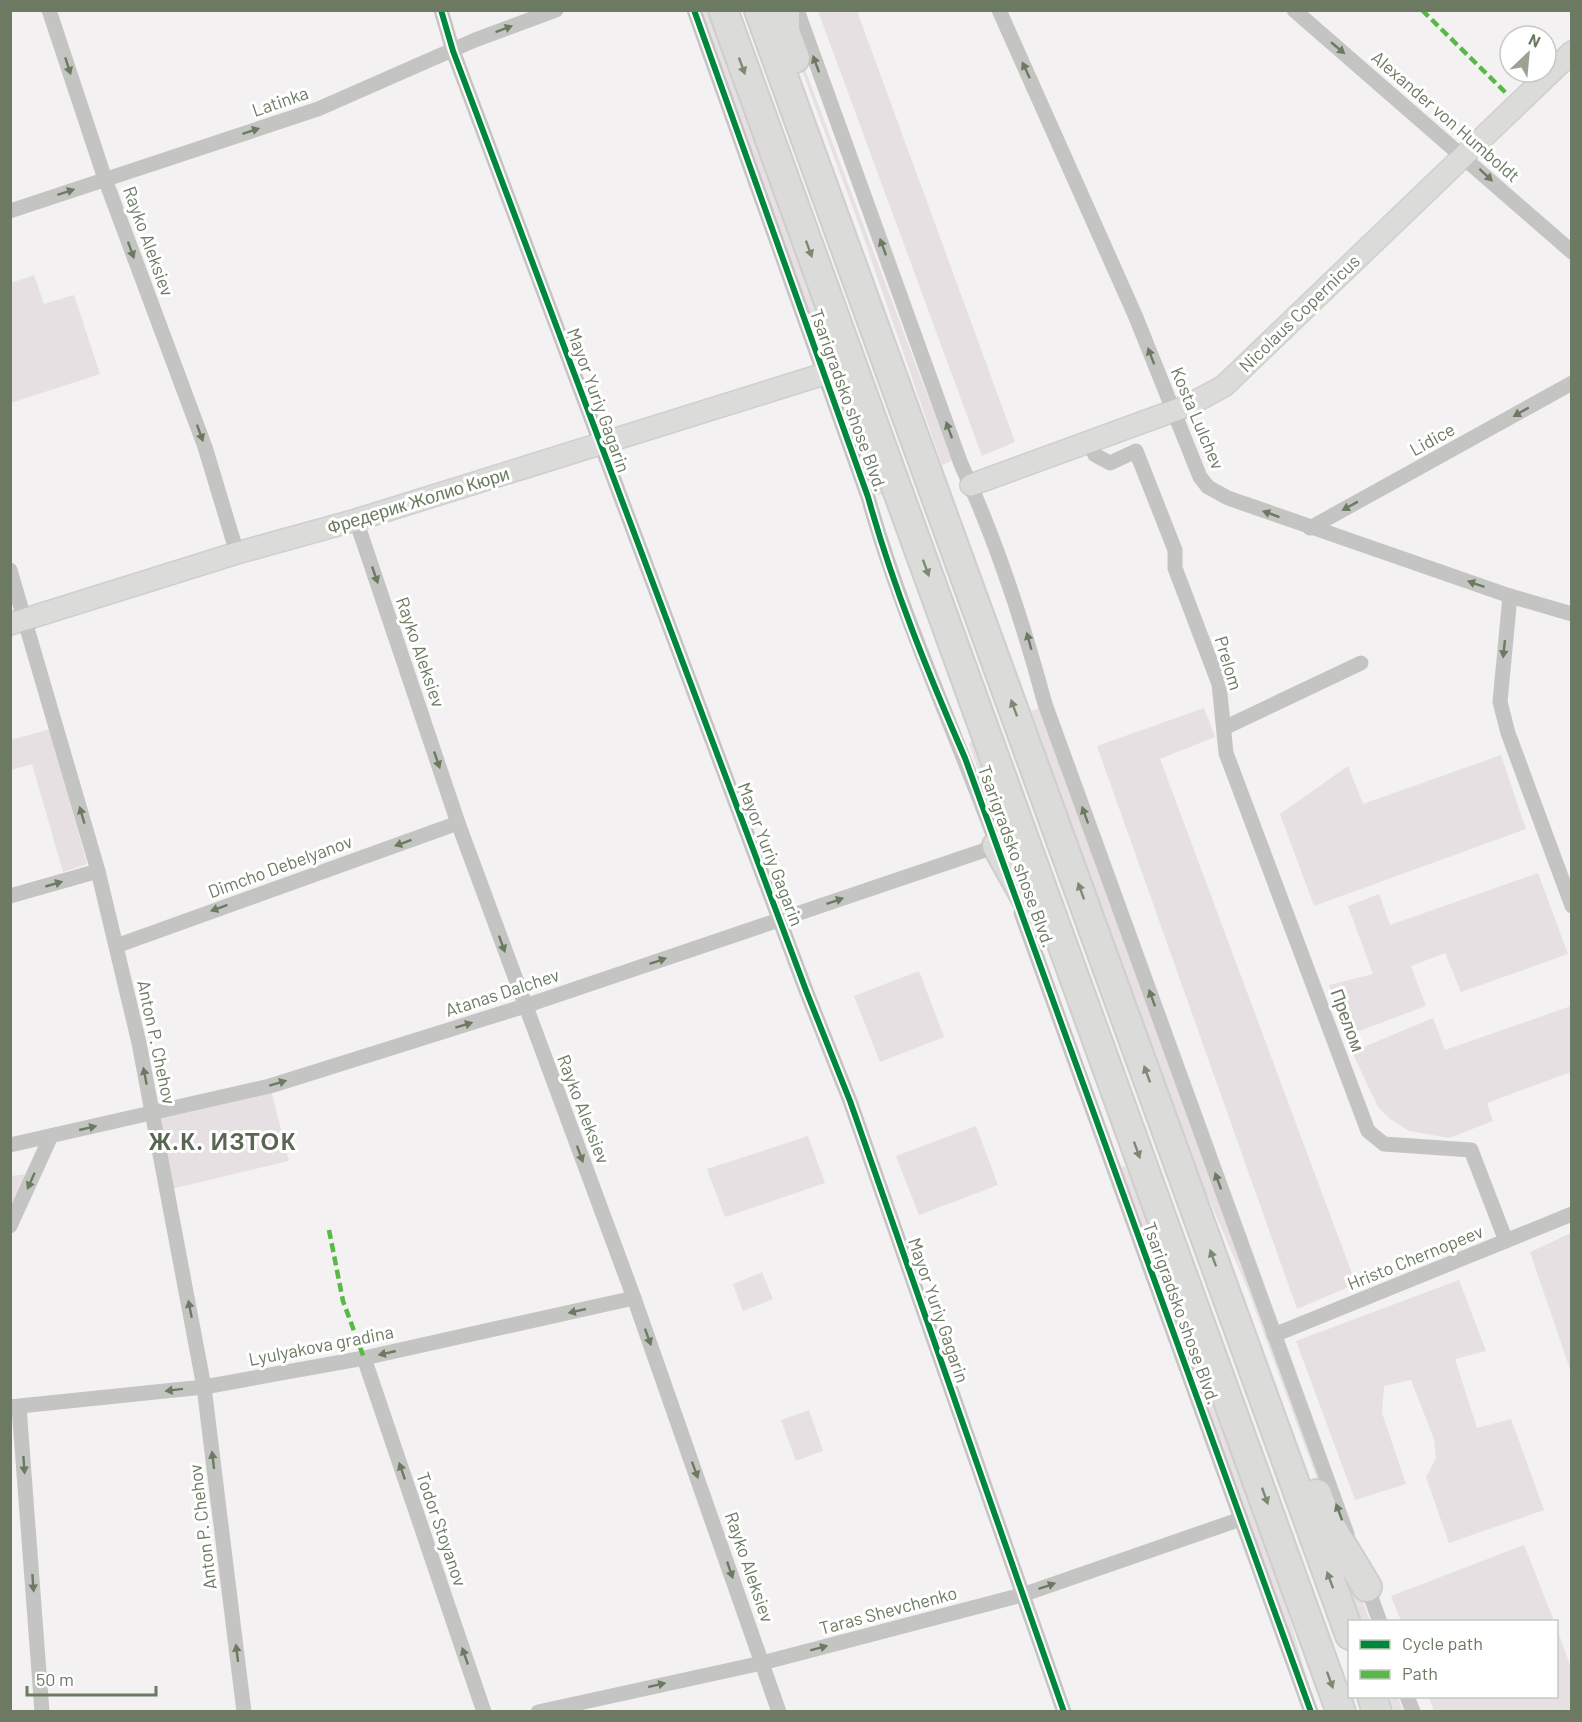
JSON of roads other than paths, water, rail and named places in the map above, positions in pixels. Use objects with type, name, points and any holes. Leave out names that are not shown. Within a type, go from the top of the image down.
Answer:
[{"type":"highway","name":"Tsarigradsko shose Blvd.","points":[[723,10],[1341,1712]]},
{"type":"highway","points":[[759,10],[1348,1629]]},
{"type":"highway","points":[[784,10],[785,31],[821,129],[819,176]]},
{"type":"highway","points":[[997,846],[1081,996]]},
{"type":"highway","points":[[1233,1313],[1283,1402],[1326,1519],[1367,1587]]},
{"type":"street","name":"Rayko Aleksiev","points":[[49,10],[105,179],[205,447],[237,553]]},
{"type":"street","name":"Mayor Yuriy Gagarin","points":[[441,10],[453,51],[599,443],[779,920],[850,1101],[1064,1712]]},
{"type":"street","name":"Latinka","points":[[10,211],[318,109],[556,10]]},
{"type":"street","name":"Tsarigradsko shose Blvd.","points":[[694,10],[824,374],[920,654],[965,758],[1311,1712]]},
{"type":"street","points":[[797,10],[1024,624],[1049,715],[1379,1620]]},
{"type":"street","name":"Kosta Lulchev","points":[[999,10],[1135,315],[1200,477],[1208,487],[1228,498],[1310,528],[1510,596],[1572,614]]},
{"type":"street","name":"Alexander von Humboldt","points":[[1294,10],[1572,252]]},
{"type":"street","name":"Nicolaus Copernicus","points":[[971,485],[1197,402],[1224,386],[1572,52]]},
{"type":"street","name":"Фредерик Жолио Кюри","points":[[18,621],[237,553],[356,520],[824,374]]},
{"type":"street","name":"Lidice","points":[[1310,528],[1572,382]]},
{"type":"street","name":"Prelom","points":[[1089,441],[1095,456],[1110,463],[1136,451],[1175,550],[1175,568],[1219,684],[1224,728]]},
{"type":"street","name":"Rayko Aleksiev","points":[[356,520],[458,823],[634,1298],[779,1712]]},
{"type":"street","name":"Anton P. Chehov","points":[[10,570],[18,621],[98,871],[153,1113],[204,1387],[244,1712]]},
{"type":"street","points":[[1510,596],[1500,702],[1508,733],[1572,906]]},
{"type":"street","points":[[1224,728],[1361,663]]},
{"type":"street","name":"Прелом","points":[[1224,728],[1226,753],[1368,1131],[1384,1144],[1471,1150],[1506,1241]]},
{"type":"street","name":"Dimcho Debelyanov","points":[[116,946],[458,823]]},
{"type":"street","name":"Atanas Dalchev","points":[[10,1145],[270,1086],[525,1006],[997,846]]},
{"type":"street","points":[[10,896],[98,871]]},
{"type":"street","points":[[10,1226],[51,1136]]},
{"type":"street","name":"Hristo Chernopeev","points":[[1274,1335],[1572,1214]]},
{"type":"street","name":"Lyulyakova gradina","points":[[15,1407],[204,1387],[364,1358],[634,1298]]},
{"type":"street","name":"Todor Stoyanov","points":[[364,1358],[484,1712]]},
{"type":"street","points":[[15,1407],[42,1712]]},
{"type":"street","name":"Taras Shevchenko","points":[[538,1712],[762,1663],[1022,1594],[1241,1519]]},
{"type":"district","name":"Ж.К. ИЗТОК","points":[[223,1140]]}]
